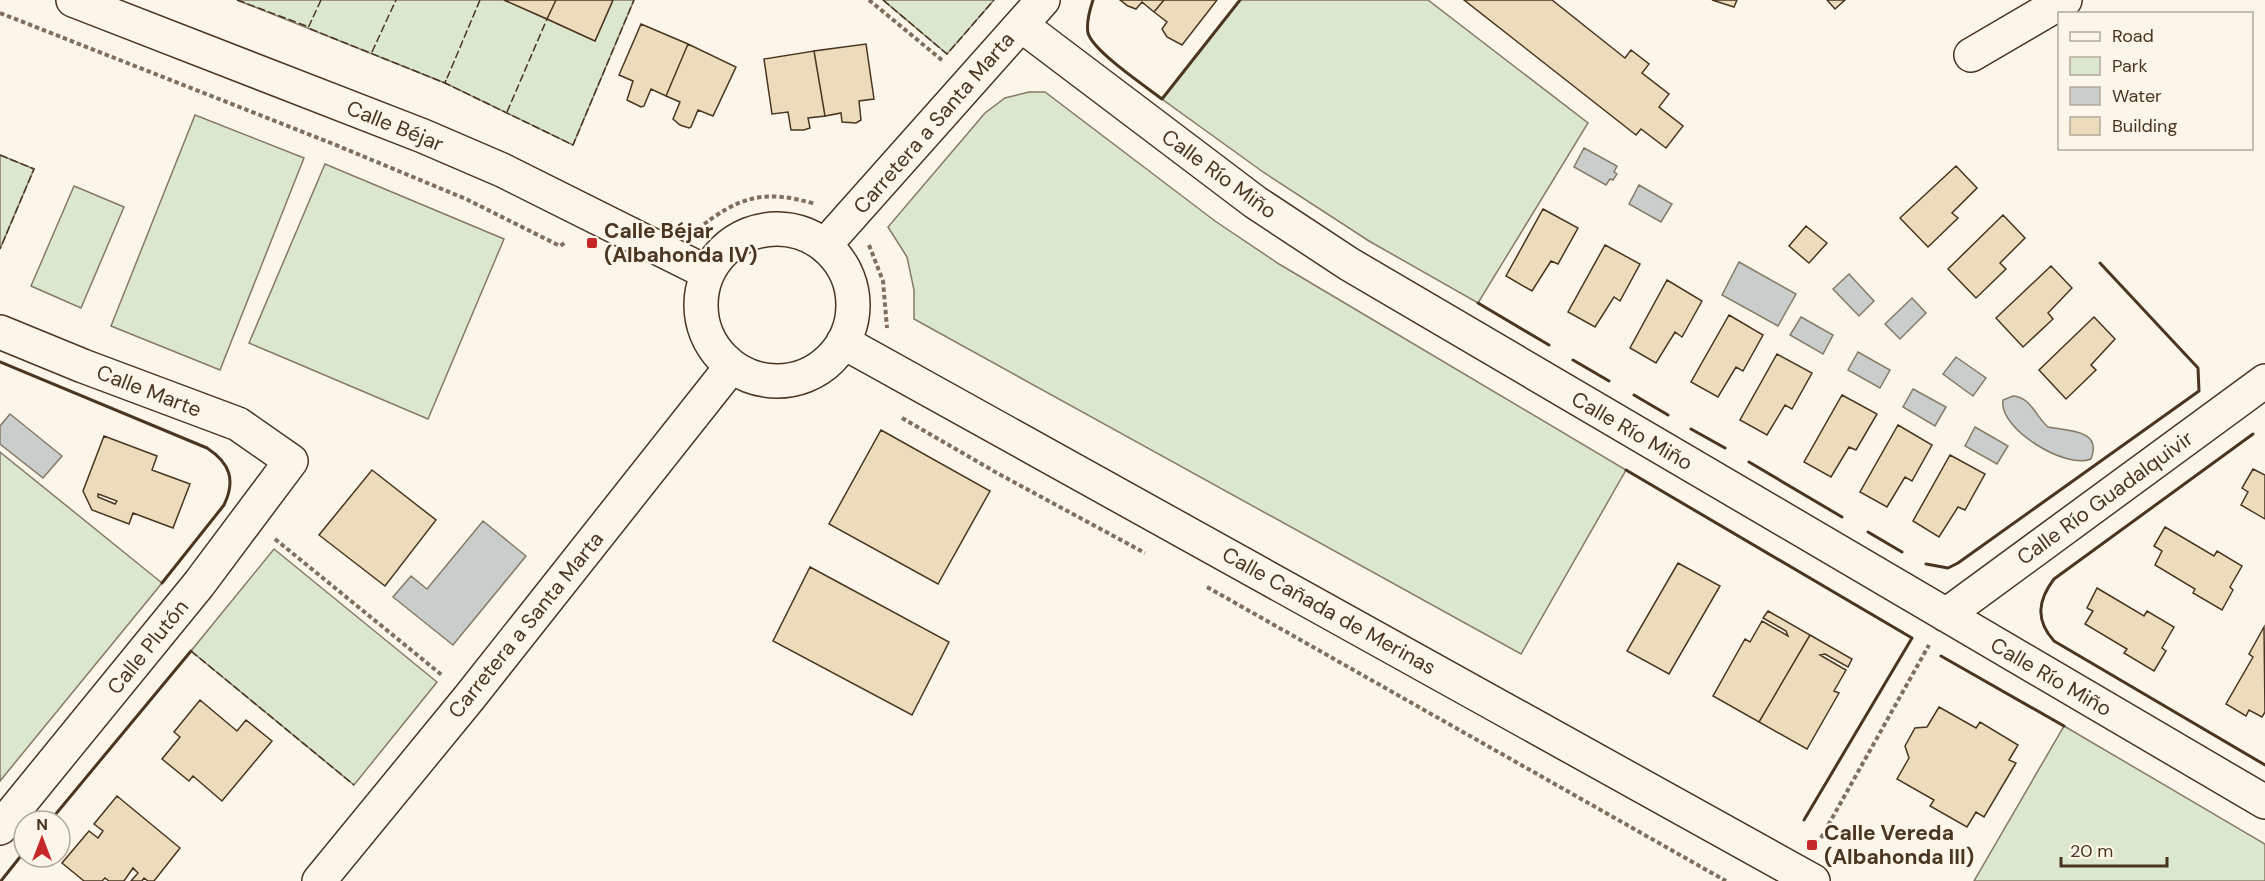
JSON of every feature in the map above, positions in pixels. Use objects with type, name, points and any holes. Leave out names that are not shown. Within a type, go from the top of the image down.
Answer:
[{"type":"street","name":"Calle Béjar","points":[[73,0],[472,157],[708,273]]},
{"type":"street","name":"Carretera a Santa Marta","points":[[825,245],[1043,0]]},
{"type":"street","points":[[1971,56],[2065,0]]},
{"type":"street","name":"Calle Río Miño","points":[[1021,25],[1255,202],[1349,264],[1938,629],[2265,802]]},
{"type":"street","points":[[765,230],[795,231],[825,245],[841,264],[852,295],[852,318],[843,342],[830,360],[813,373],[793,380],[771,381],[750,377],[731,367],[718,354],[708,338],[702,321],[700,303],[708,273],[721,254],[740,239],[765,230]]},
{"type":"street","name":"Calle Marte","points":[[0,332],[238,424],[291,461]]},
{"type":"street","name":"Calle Cañada de Merinas","points":[[843,342],[1813,881]]},
{"type":"street","name":"Carretera a Santa Marta","points":[[319,881],[469,698],[731,367]]},
{"type":"street","name":"Calle Río Guadalquivir","points":[[1938,629],[2265,381]]},
{"type":"street","name":"Calle Plutón","points":[[0,828],[199,584],[291,461]]},
{"type":"path","points":[[869,0],[947,64]]},
{"type":"path","points":[[0,13],[331,143],[466,199],[560,246],[568,239]]},
{"type":"path","points":[[902,418],[997,473],[1149,555]]},
{"type":"path","points":[[275,539],[469,698]]},
{"type":"path","points":[[1199,583],[1726,881]]},
{"type":"path","points":[[1821,838],[1938,629]]},
{"type":"green space","points":[[237,0],[504,0],[595,41],[613,0],[634,0],[573,145],[445,83]]},
{"type":"green space","points":[[883,0],[994,0],[947,54]]},
{"type":"green space","points":[[1240,0],[1428,0],[1588,123],[1478,303],[1369,241],[1263,172],[1162,99]]},
{"type":"green space","points":[[1029,92],[1045,92],[1215,221],[1279,264],[1626,470],[1521,654],[914,319],[914,290],[907,257],[888,227],[985,113],[1005,98]]},
{"type":"green space","points":[[195,115],[304,158],[220,370],[111,326]]},
{"type":"green space","points":[[0,155],[34,169],[0,249]]},
{"type":"green space","points":[[325,164],[504,239],[428,419],[249,343]]},
{"type":"green space","points":[[74,186],[124,207],[81,308],[31,286]]},
{"type":"green space","points":[[0,452],[162,583],[0,781]]},
{"type":"green space","points":[[274,549],[437,682],[354,785],[191,651]]},
{"type":"green space","points":[[2064,726],[2265,844],[2265,881],[1974,881]]},
{"type":"water","points":[[1584,148],[1617,166],[1614,172],[1617,174],[1613,180],[1610,179],[1606,185],[1574,167]]},
{"type":"water","points":[[1639,185],[1672,204],[1661,222],[1629,204]]},
{"type":"water","points":[[1739,262],[1796,294],[1778,326],[1722,295]]},
{"type":"water","points":[[1849,274],[1874,301],[1859,316],[1833,289]]},
{"type":"water","points":[[1912,298],[1926,313],[1900,339],[1885,324]]},
{"type":"water","points":[[1801,317],[1833,335],[1823,354],[1790,335]]},
{"type":"water","points":[[1858,352],[1890,370],[1880,388],[1848,370]]},
{"type":"water","points":[[1956,357],[1986,378],[1973,396],[1943,374]]},
{"type":"water","points":[[1913,389],[1946,407],[1935,426],[1903,407]]},
{"type":"water","points":[[2013,396],[2029,404],[2048,427],[2081,433],[2088,437],[2093,449],[2091,459],[2080,461],[2051,453],[2022,434],[2011,423],[2004,411],[2003,400]]},
{"type":"water","points":[[10,414],[62,456],[43,478],[0,444],[0,426]]},
{"type":"water","points":[[1975,427],[2008,446],[1997,464],[1965,446]]},
{"type":"water","points":[[483,521],[526,556],[453,645],[393,597],[411,576],[427,589]]},
{"type":"building","points":[[504,0],[556,0],[547,19]]},
{"type":"building","points":[[556,0],[613,0],[595,41],[547,19]]},
{"type":"building","points":[[1120,0],[1164,0],[1154,12],[1142,2],[1136,9]]},
{"type":"building","points":[[1164,0],[1217,0],[1182,45],[1167,37],[1162,29],[1167,22],[1154,12]]},
{"type":"building","points":[[1464,0],[1552,0],[1625,58],[1631,50],[1649,64],[1642,73],[1669,94],[1659,107],[1683,126],[1666,148],[1641,129],[1636,135]]},
{"type":"building","points":[[1712,0],[1737,0],[1734,7]]},
{"type":"building","points":[[1827,0],[1845,0],[1835,9]]},
{"type":"building","points":[[641,24],[688,44],[666,96],[651,89],[644,106],[641,107],[627,100],[633,81],[619,75]]},
{"type":"building","points":[[688,44],[736,67],[713,116],[698,110],[689,128],[673,119],[680,102],[666,96]]},
{"type":"building","points":[[866,44],[874,99],[859,101],[861,120],[856,123],[842,122],[841,113],[825,116],[814,51]]},
{"type":"building","points":[[814,51],[825,116],[808,118],[810,128],[791,130],[788,112],[772,114],[764,59]]},
{"type":"building","points":[[1956,166],[1977,188],[1952,213],[1958,218],[1928,247],[1900,218]]},
{"type":"building","points":[[1543,209],[1578,228],[1558,264],[1551,261],[1532,291],[1506,276]]},
{"type":"building","points":[[2003,215],[2025,238],[2000,263],[2006,269],[1976,298],[1948,269]]},
{"type":"building","points":[[1806,226],[1827,243],[1809,263],[1789,246]]},
{"type":"building","points":[[1605,245],[1640,264],[1620,301],[1614,297],[1595,327],[1568,312]]},
{"type":"building","points":[[2051,266],[2072,288],[2048,313],[2053,319],[2023,347],[1996,318]]},
{"type":"building","points":[[1667,280],[1702,301],[1682,337],[1675,332],[1656,363],[1630,348]]},
{"type":"building","points":[[1729,315],[1763,335],[1743,371],[1736,367],[1718,397],[1691,382]]},
{"type":"building","points":[[2094,317],[2115,339],[2091,365],[2096,370],[2066,399],[2039,370]]},
{"type":"building","points":[[1777,354],[1812,373],[1792,409],[1785,405],[1767,435],[1740,420]]},
{"type":"building","points":[[1842,395],[1877,414],[1856,450],[1849,447],[1831,477],[1804,462]]},
{"type":"building","points":[[1898,425],[1932,445],[1912,481],[1905,477],[1887,507],[1860,492]]},
{"type":"building","points":[[881,430],[990,491],[938,584],[829,524]]},
{"type":"building","points":[[104,436],[157,456],[152,470],[190,484],[173,528],[133,513],[129,524],[92,510],[83,491]],"holes":[[[98,494],[117,501],[115,504],[98,497]]]},
{"type":"building","points":[[1950,455],[1985,474],[1965,510],[1958,507],[1939,537],[1913,521]]},
{"type":"building","points":[[2253,469],[2265,475],[2265,519],[2241,505],[2248,492],[2242,488]]},
{"type":"building","points":[[372,470],[436,520],[385,586],[319,535]]},
{"type":"building","points":[[2165,527],[2214,556],[2217,551],[2242,566],[2230,587],[2233,590],[2222,610],[2193,593],[2195,589],[2155,565],[2162,551],[2154,546]]},
{"type":"building","points":[[1678,563],[1720,586],[1669,674],[1627,651]]},
{"type":"building","points":[[810,567],[949,642],[912,715],[773,641]]},
{"type":"building","points":[[2097,588],[2144,616],[2147,611],[2174,627],[2162,648],[2166,651],[2154,671],[2124,653],[2127,649],[2085,624],[2093,611],[2087,608]]},
{"type":"building","points":[[1768,611],[1810,635],[1759,722],[1713,696],[1745,639],[1750,642],[1762,621],[1788,636],[1786,631],[1763,618]]},
{"type":"building","points":[[2264,627],[2265,712],[2262,717],[2249,710],[2246,716],[2226,704],[2253,657],[2249,654]]},
{"type":"building","points":[[1810,635],[1852,659],[1848,667],[1825,654],[1820,655],[1846,670],[1834,691],[1839,693],[1807,749],[1759,722]]},
{"type":"building","points":[[200,700],[237,731],[246,720],[272,741],[222,801],[193,776],[189,781],[162,759],[180,737],[174,732]]},
{"type":"building","points":[[1939,707],[1976,728],[1980,722],[2018,745],[2009,760],[2016,763],[1984,817],[1976,812],[1967,827],[1930,806],[1934,800],[1897,779],[1909,758],[1905,746],[1915,728],[1927,727]]},
{"type":"building","points":[[117,796],[180,848],[154,881],[144,878],[142,881],[131,881],[138,873],[133,868],[124,881],[109,881],[105,878],[102,881],[84,881],[69,869],[72,869],[72,851],[89,831],[98,838],[103,831],[94,824]]},
{"type":"fence","points":[[237,0],[309,27]]},
{"type":"fence","points":[[321,0],[308,28],[445,83],[446,80]]},
{"type":"fence","points":[[372,52],[396,0]]},
{"type":"fence","points":[[480,0],[445,83],[573,145],[634,0]]},
{"type":"fence","points":[[883,0],[947,54],[994,0]]},
{"type":"fence","points":[[507,112],[547,19]]},
{"type":"fence","points":[[0,155],[34,169],[0,249]]},
{"type":"fence","points":[[191,651],[354,785]]},
{"type":"wall","points":[[1093,0],[1088,25],[1088,33],[1092,40],[1121,68],[1162,99],[1240,0]]},
{"type":"wall","points":[[1926,564],[1948,568],[1958,563],[2199,391],[2198,368],[2100,263]]},
{"type":"wall","points":[[1478,303],[1549,345]]},
{"type":"wall","points":[[1573,360],[1609,381]]},
{"type":"wall","points":[[0,362],[207,448],[226,466],[230,488],[224,505],[162,583]]},
{"type":"wall","points":[[1634,395],[1668,415]]},
{"type":"wall","points":[[1691,429],[1725,448]]},
{"type":"wall","points":[[2253,434],[2054,579],[2042,602],[2041,618],[2054,641],[2265,765]]},
{"type":"wall","points":[[1749,462],[1842,517]]},
{"type":"wall","points":[[1626,470],[1912,638],[1804,820]]},
{"type":"wall","points":[[1868,532],[1902,552]]},
{"type":"wall","points":[[60,809],[191,651]]},
{"type":"wall","points":[[1941,656],[2064,726]]},
{"type":"wall","points":[[1,881],[12,867]]},
{"type":"place","name":"Calle Béjar (Albahonda IV)","points":[[592,243]]},
{"type":"place","name":"Calle Vereda (Albahonda III)","points":[[1812,845]]}]
